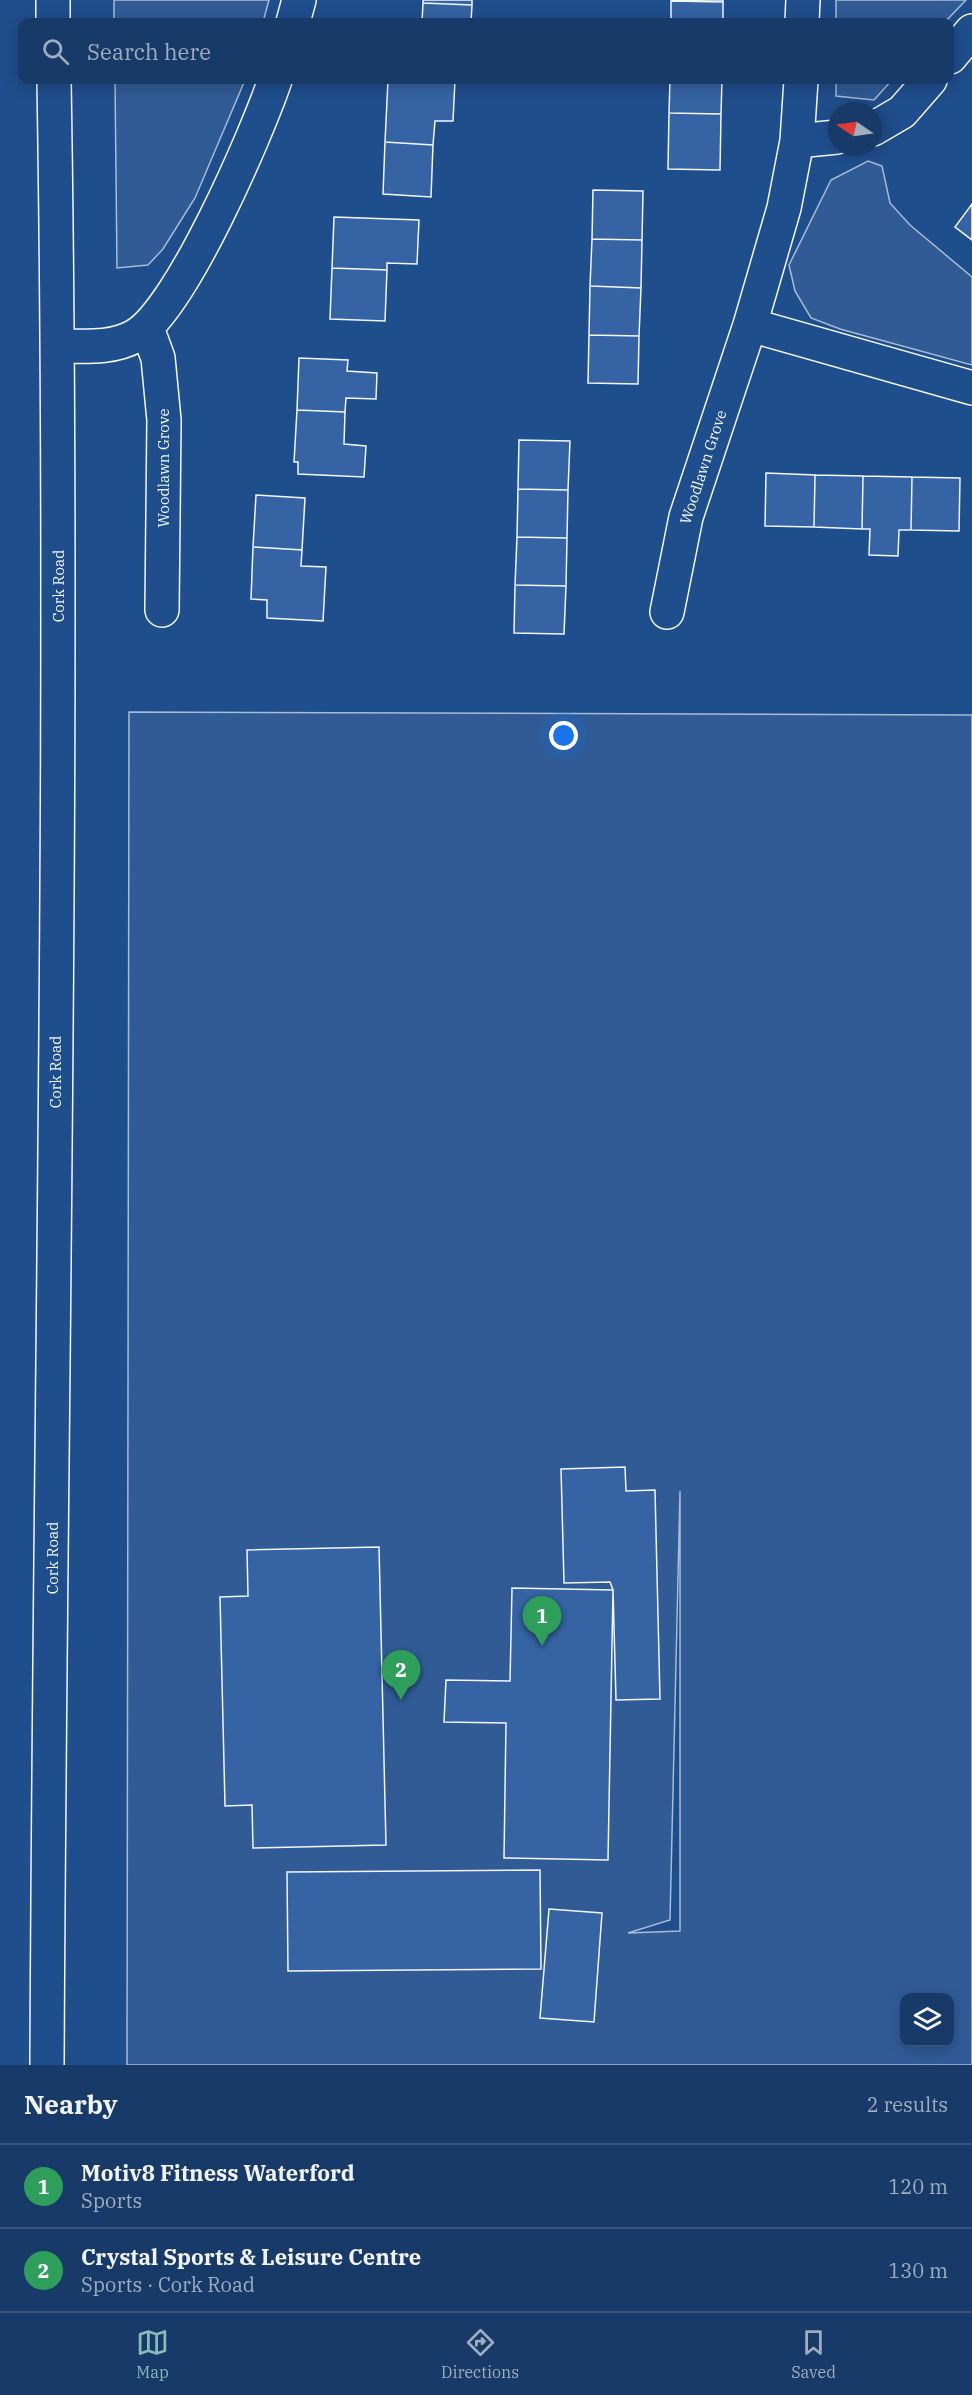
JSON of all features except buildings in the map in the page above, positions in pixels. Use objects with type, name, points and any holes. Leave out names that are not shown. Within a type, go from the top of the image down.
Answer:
[{"type":"main road","points":[[53,0],[53,18]]},
{"type":"main road","points":[[294,18],[299,0]]},
{"type":"main road","points":[[802,18],[803,0]]},
{"type":"main road","points":[[954,52],[972,31]]},
{"type":"main road","name":"Cork Road","points":[[47,2065],[59,346],[54,84]]},
{"type":"main road","points":[[59,346],[113,344],[136,336],[147,328],[177,287],[211,225],[251,140],[273,84]]},
{"type":"main road","name":"Woodlawn Grove","points":[[667,612],[686,517],[750,325],[784,208],[796,141],[801,84]]},
{"type":"main road","points":[[882,124],[902,112],[926,84]]},
{"type":"main road","points":[[796,141],[828,138]]},
{"type":"main road","points":[[750,325],[972,388]]},
{"type":"main road","name":"Woodlawn Grove","points":[[147,328],[158,358],[164,420],[162,610]]},
{"type":"shaded area","points":[[114,0],[269,0],[264,18],[114,18]]},
{"type":"shaded area","points":[[836,0],[966,0],[949,18],[836,18]]},
{"type":"shaded area","points":[[115,84],[243,84],[195,198],[163,249],[148,265],[117,268]]},
{"type":"shaded area","points":[[836,84],[888,84],[874,100],[836,96]]},
{"type":"shaded area","points":[[868,161],[882,166],[890,203],[910,225],[972,277],[972,365],[840,329],[811,318],[795,291],[789,265],[831,180]]},
{"type":"shaded area","points":[[129,712],[972,715],[972,2065],[127,2065]],"holes":[[[680,1491],[680,1931],[628,1933],[670,1920]]]},
{"type":"place","name":"Motiv8 Fitness Waterford","points":[[542,1646]]},
{"type":"place","name":"Crystal Sports & Leisure Centre","points":[[401,1700]]}]
